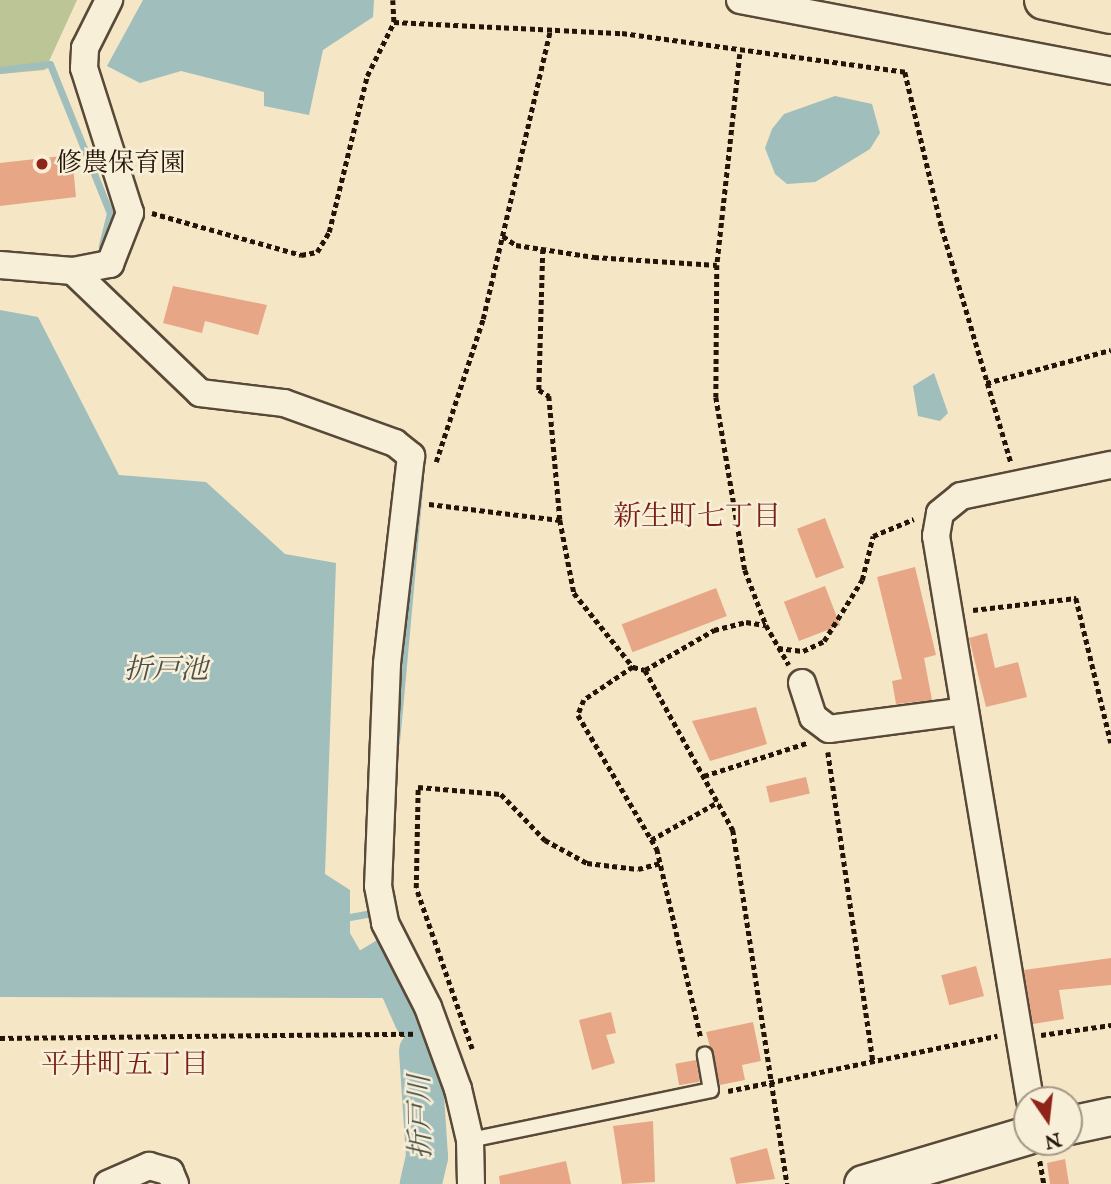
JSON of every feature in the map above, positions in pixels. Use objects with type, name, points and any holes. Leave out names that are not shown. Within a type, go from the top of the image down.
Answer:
[{"type":"highway","points":[[1044,0],[1111,14]]},
{"type":"main road","points":[[1083,1122],[1111,1116]]},
{"type":"main road","points":[[863,1184],[1013,1139]]},
{"type":"street","points":[[0,265],[73,271],[110,264],[130,212],[84,68],[85,48],[109,0]]},
{"type":"street","points":[[740,0],[1111,71]]},
{"type":"street","points":[[73,271],[191,389],[284,403],[395,443],[411,456],[375,846],[385,923],[437,1030],[470,1140],[471,1184]]},
{"type":"street","points":[[1028,1086],[936,536],[939,518],[961,496],[1016,481],[1111,465]]},
{"type":"street","points":[[802,683],[813,717],[827,733],[965,711]]},
{"type":"street","points":[[108,1184],[149,1166],[170,1172],[175,1184]]},
{"type":"lane","points":[[470,1140],[711,1090],[705,1055]]},
{"type":"path","points":[[130,212],[300,254],[317,252],[329,232],[367,76],[394,22],[393,0]]},
{"type":"path","points":[[394,22],[622,33],[740,54],[905,72],[986,383],[1016,481]]},
{"type":"path","points":[[433,472],[503,236],[550,30]]},
{"type":"path","points":[[740,54],[717,265],[716,397],[727,482],[745,570],[766,625],[802,683]]},
{"type":"path","points":[[503,236],[543,249],[717,265]]},
{"type":"path","points":[[543,249],[539,390],[549,396],[560,520],[574,593],[633,667],[645,670],[714,630],[766,625]]},
{"type":"path","points":[[986,383],[1111,350]]},
{"type":"path","points":[[428,493],[430,508],[560,520]]},
{"type":"path","points":[[778,648],[803,652],[824,641],[862,580],[878,530],[923,516],[939,518]]},
{"type":"path","points":[[948,614],[1076,598],[1111,743]]},
{"type":"path","points":[[633,667],[584,700],[578,715],[651,840],[661,863],[705,1055]]},
{"type":"path","points":[[645,670],[718,802],[735,843],[787,1184]]},
{"type":"path","points":[[704,776],[827,733],[873,1061]]},
{"type":"path","points":[[472,1049],[416,888],[418,787],[501,794],[545,840],[587,863],[638,869],[661,863]]},
{"type":"path","points":[[651,840],[718,802]]},
{"type":"path","points":[[711,1090],[1019,1035],[1111,1025]]},
{"type":"path","points":[[0,1038],[406,1036],[437,1030]]},
{"type":"green space","points":[[0,0],[77,0],[45,70],[0,74]]},
{"type":"water","points":[[143,0],[374,0],[373,17],[323,50],[309,115],[264,106],[264,92],[181,71],[140,83],[107,66]]},
{"type":"water","points":[[835,96],[872,104],[880,133],[870,149],[815,182],[787,184],[775,174],[765,148],[772,129],[784,114]]},
{"type":"water","name":"折戸池","points":[[0,310],[38,317],[119,475],[206,482],[285,554],[336,563],[325,874],[350,890],[350,933],[387,998],[0,997]]},
{"type":"water","points":[[934,373],[948,413],[940,421],[918,416],[913,386]]},
{"type":"building","points":[[62,156],[64,167],[73,166],[76,197],[0,206],[0,163]]},
{"type":"building","points":[[173,286],[267,305],[258,335],[205,321],[202,333],[163,323]]},
{"type":"building","points":[[825,518],[844,567],[816,578],[797,529]]},
{"type":"building","points":[[915,567],[936,655],[924,658],[932,700],[896,704],[892,681],[902,679],[877,577]]},
{"type":"building","points":[[825,586],[840,625],[799,641],[784,602]]},
{"type":"building","points":[[716,588],[727,616],[632,652],[622,624]]},
{"type":"building","points":[[987,633],[995,668],[1018,662],[1027,697],[986,707],[969,638]]},
{"type":"building","points":[[756,707],[767,744],[710,761],[692,721]]},
{"type":"building","points":[[806,777],[810,794],[770,803],[766,786]]},
{"type":"building","points":[[1111,958],[1111,985],[1059,990],[1064,1019],[1033,1024],[1024,970]]},
{"type":"building","points":[[976,966],[984,996],[949,1005],[941,975]]},
{"type":"building","points":[[611,1012],[616,1033],[606,1035],[615,1063],[592,1070],[579,1020]]},
{"type":"building","points":[[753,1022],[761,1061],[742,1065],[745,1080],[720,1085],[706,1032]]},
{"type":"building","points":[[696,1060],[700,1082],[679,1085],[675,1064]]},
{"type":"building","points":[[653,1121],[655,1182],[622,1184],[613,1126]]},
{"type":"building","points":[[767,1148],[775,1179],[736,1184],[730,1158]]},
{"type":"building","points":[[1065,1159],[1069,1184],[1050,1184],[1047,1163]]},
{"type":"building","points":[[566,1161],[571,1184],[500,1184],[499,1176]]},
{"type":"waterway","points":[[0,70],[50,64],[110,213],[102,246]]},
{"type":"waterway","points":[[396,742],[420,478]]},
{"type":"waterway","points":[[344,918],[371,913]]},
{"type":"waterway","name":"折戸川","points":[[368,970],[388,958],[415,1019]]},
{"type":"waterway","name":"折戸川","points":[[420,1051],[427,1157],[421,1184]]},
{"type":"place","name":"修農保育園","points":[[42,164]]},
{"type":"district","name":"新生町七丁目","points":[[697,518]]},
{"type":"district","name":"平井町五丁目","points":[[125,1066]]}]
